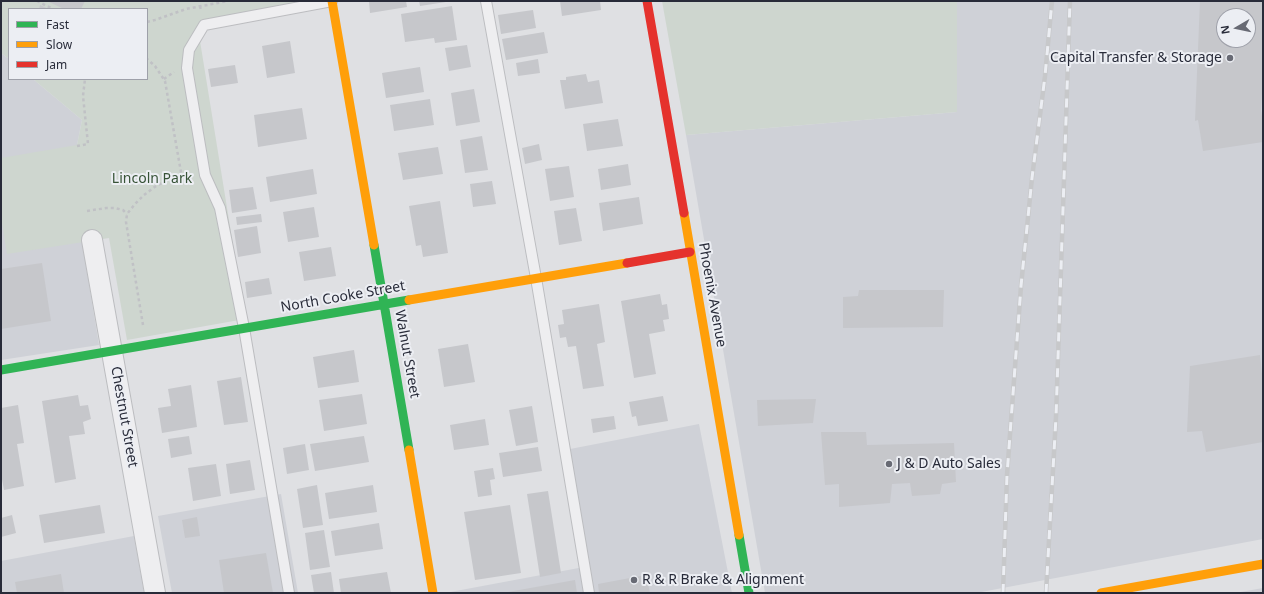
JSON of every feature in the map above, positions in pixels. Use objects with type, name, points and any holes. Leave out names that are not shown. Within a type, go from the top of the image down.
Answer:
[{"type":"street","name":"Walnut Street","points":[[332,1],[433,593]]},
{"type":"street","name":"Phoenix Avenue","points":[[647,1],[749,593]]},
{"type":"street","name":"Chestnut Street","points":[[92,240],[155,593]]},
{"type":"street","name":"North Cooke Street","points":[[1,370],[690,252]]},
{"type":"street","points":[[1101,593],[1263,564]]},
{"type":"lane","points":[[289,593],[244,328],[220,208],[205,175],[187,68],[189,50],[204,25],[332,1]]},
{"type":"lane","points":[[486,1],[536,278],[588,593]]},
{"type":"path","points":[[37,1],[51,8]]},
{"type":"path","points":[[148,22],[186,8],[228,1]]},
{"type":"path","points":[[143,327],[126,222],[127,214],[144,195],[156,186],[166,181],[182,178],[165,80],[155,66],[148,60]]},
{"type":"path","points":[[77,146],[88,144],[83,96],[85,80]]},
{"type":"path","points":[[87,211],[115,208],[123,210],[127,214]]},
{"type":"shaded area","points":[[957,1],[1263,1],[1263,539],[976,593],[765,593],[686,135],[957,112]]},
{"type":"shaded area","points":[[1,53],[8,58],[8,80],[34,80],[82,120],[77,145],[82,242],[99,345],[1,360]]},
{"type":"shaded area","points":[[699,424],[732,593],[445,593],[584,567],[565,450]]},
{"type":"shaded area","points":[[281,494],[298,593],[172,593],[158,516]]},
{"type":"shaded area","points":[[134,536],[144,593],[1,593],[1,561]]},
{"type":"shaded area","points":[[1263,588],[1263,593],[1235,593]]},
{"type":"green space","name":"Lincoln Park","points":[[1,1],[314,1],[315,9],[207,30],[200,41],[245,319],[127,340],[109,238],[7,254],[1,217],[1,158],[77,145],[82,120],[34,80],[148,80],[148,8],[8,8],[8,58],[1,53]]},
{"type":"green space","points":[[662,1],[957,1],[957,112],[686,135]]},
{"type":"building","points":[[47,1],[85,1],[82,8],[62,8]]},
{"type":"building","points":[[369,1],[406,1],[407,7],[370,13]]},
{"type":"building","points":[[419,1],[445,1],[446,2],[420,6]]},
{"type":"building","points":[[560,1],[600,1],[601,10],[562,16]]},
{"type":"building","name":"Capital Transfer & Storage","points":[[1200,1],[1263,1],[1263,77],[1261,110],[1263,142],[1203,151],[1198,120],[1195,121]]},
{"type":"building","points":[[40,5],[47,8],[39,8]]},
{"type":"building","points":[[452,6],[457,40],[435,43],[434,38],[405,42],[401,14]]},
{"type":"building","points":[[533,10],[536,28],[501,34],[498,15]]},
{"type":"building","points":[[544,32],[548,53],[506,60],[502,39]]},
{"type":"building","points":[[290,41],[295,73],[267,78],[262,46]]},
{"type":"building","points":[[467,45],[471,67],[449,71],[445,48]]},
{"type":"building","points":[[538,59],[540,73],[518,76],[516,63]]},
{"type":"building","points":[[235,65],[238,83],[211,87],[208,69]]},
{"type":"building","points":[[420,67],[424,92],[386,98],[382,73]]},
{"type":"building","points":[[586,74],[588,82],[599,80],[603,103],[565,109],[560,80],[566,80],[566,77]]},
{"type":"building","points":[[474,89],[480,122],[456,126],[451,93]]},
{"type":"building","points":[[430,99],[434,125],[394,131],[390,105]]},
{"type":"building","points":[[302,108],[307,139],[258,147],[254,115]]},
{"type":"building","points":[[618,119],[623,146],[587,151],[583,124]]},
{"type":"building","points":[[482,136],[488,170],[465,173],[460,140]]},
{"type":"building","points":[[539,144],[542,160],[525,164],[522,148]]},
{"type":"building","points":[[438,147],[443,174],[403,180],[398,153]]},
{"type":"building","points":[[628,164],[631,185],[601,190],[598,169]]},
{"type":"building","points":[[569,166],[574,197],[550,201],[545,169]]},
{"type":"building","points":[[313,169],[317,194],[270,202],[266,177]]},
{"type":"building","points":[[492,181],[496,204],[473,207],[470,184]]},
{"type":"building","points":[[253,187],[257,209],[232,213],[229,190]]},
{"type":"building","points":[[639,197],[643,224],[603,231],[599,203]]},
{"type":"building","points":[[440,201],[448,253],[423,257],[421,245],[416,246],[409,206]]},
{"type":"building","points":[[314,207],[319,237],[288,242],[283,212]]},
{"type":"building","points":[[576,208],[582,241],[559,245],[554,211]]},
{"type":"building","points":[[261,214],[262,222],[237,225],[236,217]]},
{"type":"building","points":[[257,226],[261,253],[238,257],[234,230]]},
{"type":"building","points":[[331,247],[336,276],[304,281],[299,252]]},
{"type":"building","points":[[42,263],[51,321],[1,329],[1,269]]},
{"type":"building","points":[[269,278],[272,294],[247,298],[245,282]]},
{"type":"building","points":[[859,290],[944,290],[943,327],[843,328],[843,297],[858,296]]},
{"type":"building","points":[[660,294],[662,305],[667,304],[669,319],[663,320],[665,331],[649,334],[656,374],[634,378],[621,301]]},
{"type":"building","points":[[599,304],[605,342],[597,344],[604,386],[583,389],[576,346],[568,347],[566,337],[560,338],[558,325],[564,324],[562,310]]},
{"type":"building","points":[[468,344],[475,382],[444,387],[438,349]]},
{"type":"building","points":[[354,350],[359,382],[318,388],[313,357]]},
{"type":"building","points":[[1260,355],[1263,384],[1263,442],[1206,452],[1202,431],[1187,432],[1190,366]]},
{"type":"building","points":[[241,377],[248,422],[224,425],[217,381]]},
{"type":"building","points":[[191,385],[197,427],[162,433],[158,408],[171,406],[168,389]]},
{"type":"building","points":[[362,394],[367,424],[324,431],[319,400]]},
{"type":"building","points":[[78,395],[80,406],[88,405],[91,419],[83,422],[85,434],[69,436],[76,479],[55,483],[42,401]]},
{"type":"building","points":[[663,396],[668,421],[638,426],[636,416],[632,417],[629,402]]},
{"type":"building","points":[[816,399],[813,423],[758,426],[757,400]]},
{"type":"building","points":[[18,405],[24,443],[17,444],[24,486],[4,490],[1,474],[1,408]]},
{"type":"building","points":[[532,406],[538,442],[516,446],[509,410]]},
{"type":"building","points":[[614,416],[616,429],[593,433],[591,419]]},
{"type":"building","points":[[485,419],[489,445],[454,450],[450,425]]},
{"type":"building","name":"J & D Auto Sales","points":[[821,432],[866,432],[867,445],[954,443],[956,482],[942,484],[940,494],[912,496],[910,483],[892,484],[890,503],[839,507],[839,484],[825,485]]},
{"type":"building","points":[[189,436],[192,454],[171,458],[168,439]]},
{"type":"building","points":[[364,436],[369,462],[315,471],[310,444]]},
{"type":"building","points":[[305,444],[309,470],[287,474],[283,448]]},
{"type":"building","points":[[538,447],[542,471],[503,477],[499,453]]},
{"type":"building","points":[[250,460],[255,490],[230,494],[226,464]]},
{"type":"building","points":[[216,464],[221,496],[193,501],[188,468]]},
{"type":"building","points":[[493,468],[495,479],[490,480],[492,495],[478,497],[474,471]]},
{"type":"building","points":[[317,485],[323,525],[303,528],[297,489]]},
{"type":"building","points":[[373,485],[377,512],[329,519],[325,493]]},
{"type":"building","points":[[548,491],[561,573],[540,577],[527,494]]},
{"type":"building","points":[[100,505],[105,533],[44,543],[39,515]]},
{"type":"building","points":[[510,505],[521,573],[475,580],[464,512]]},
{"type":"building","points":[[12,515],[16,533],[1,537],[1,518]]},
{"type":"building","points":[[197,517],[200,536],[185,538],[182,520]]},
{"type":"building","points":[[379,523],[383,549],[335,556],[331,531]]},
{"type":"building","points":[[324,530],[330,567],[310,570],[305,533]]},
{"type":"building","points":[[266,553],[273,593],[224,593],[219,560]]},
{"type":"building","points":[[331,572],[334,593],[314,593],[311,575]]},
{"type":"building","points":[[387,572],[391,593],[341,593],[339,579]]},
{"type":"building","points":[[61,574],[64,593],[17,593],[15,582]]},
{"type":"building","name":"R & R Brake & Alignment","points":[[646,575],[650,593],[599,593],[598,584]]},
{"type":"building","points":[[575,580],[577,593],[508,593],[508,592]]},
{"type":"railway","points":[[1003,593],[1007,475],[1021,286],[1052,1]]},
{"type":"railway","points":[[1046,593],[1056,417],[1070,1]]},
{"type":"traffic: fast","points":[[374,245],[409,450]]},
{"type":"traffic: fast","points":[[1,370],[409,300]]},
{"type":"traffic: fast","points":[[739,535],[749,593]]},
{"type":"traffic: slow","points":[[332,1],[374,245]]},
{"type":"traffic: slow","points":[[684,213],[739,535]]},
{"type":"traffic: slow","points":[[409,300],[627,263]]},
{"type":"traffic: slow","points":[[409,450],[433,593]]},
{"type":"traffic: slow","points":[[1101,593],[1263,564]]},
{"type":"traffic: jam","points":[[647,1],[684,213]]},
{"type":"traffic: jam","points":[[627,263],[690,252]]},
{"type":"place","name":"Capital Transfer & Storage","points":[[1230,58]]},
{"type":"place","name":"J & D Auto Sales","points":[[889,464]]},
{"type":"place","name":"R & R Brake & Alignment","points":[[634,580]]}]
